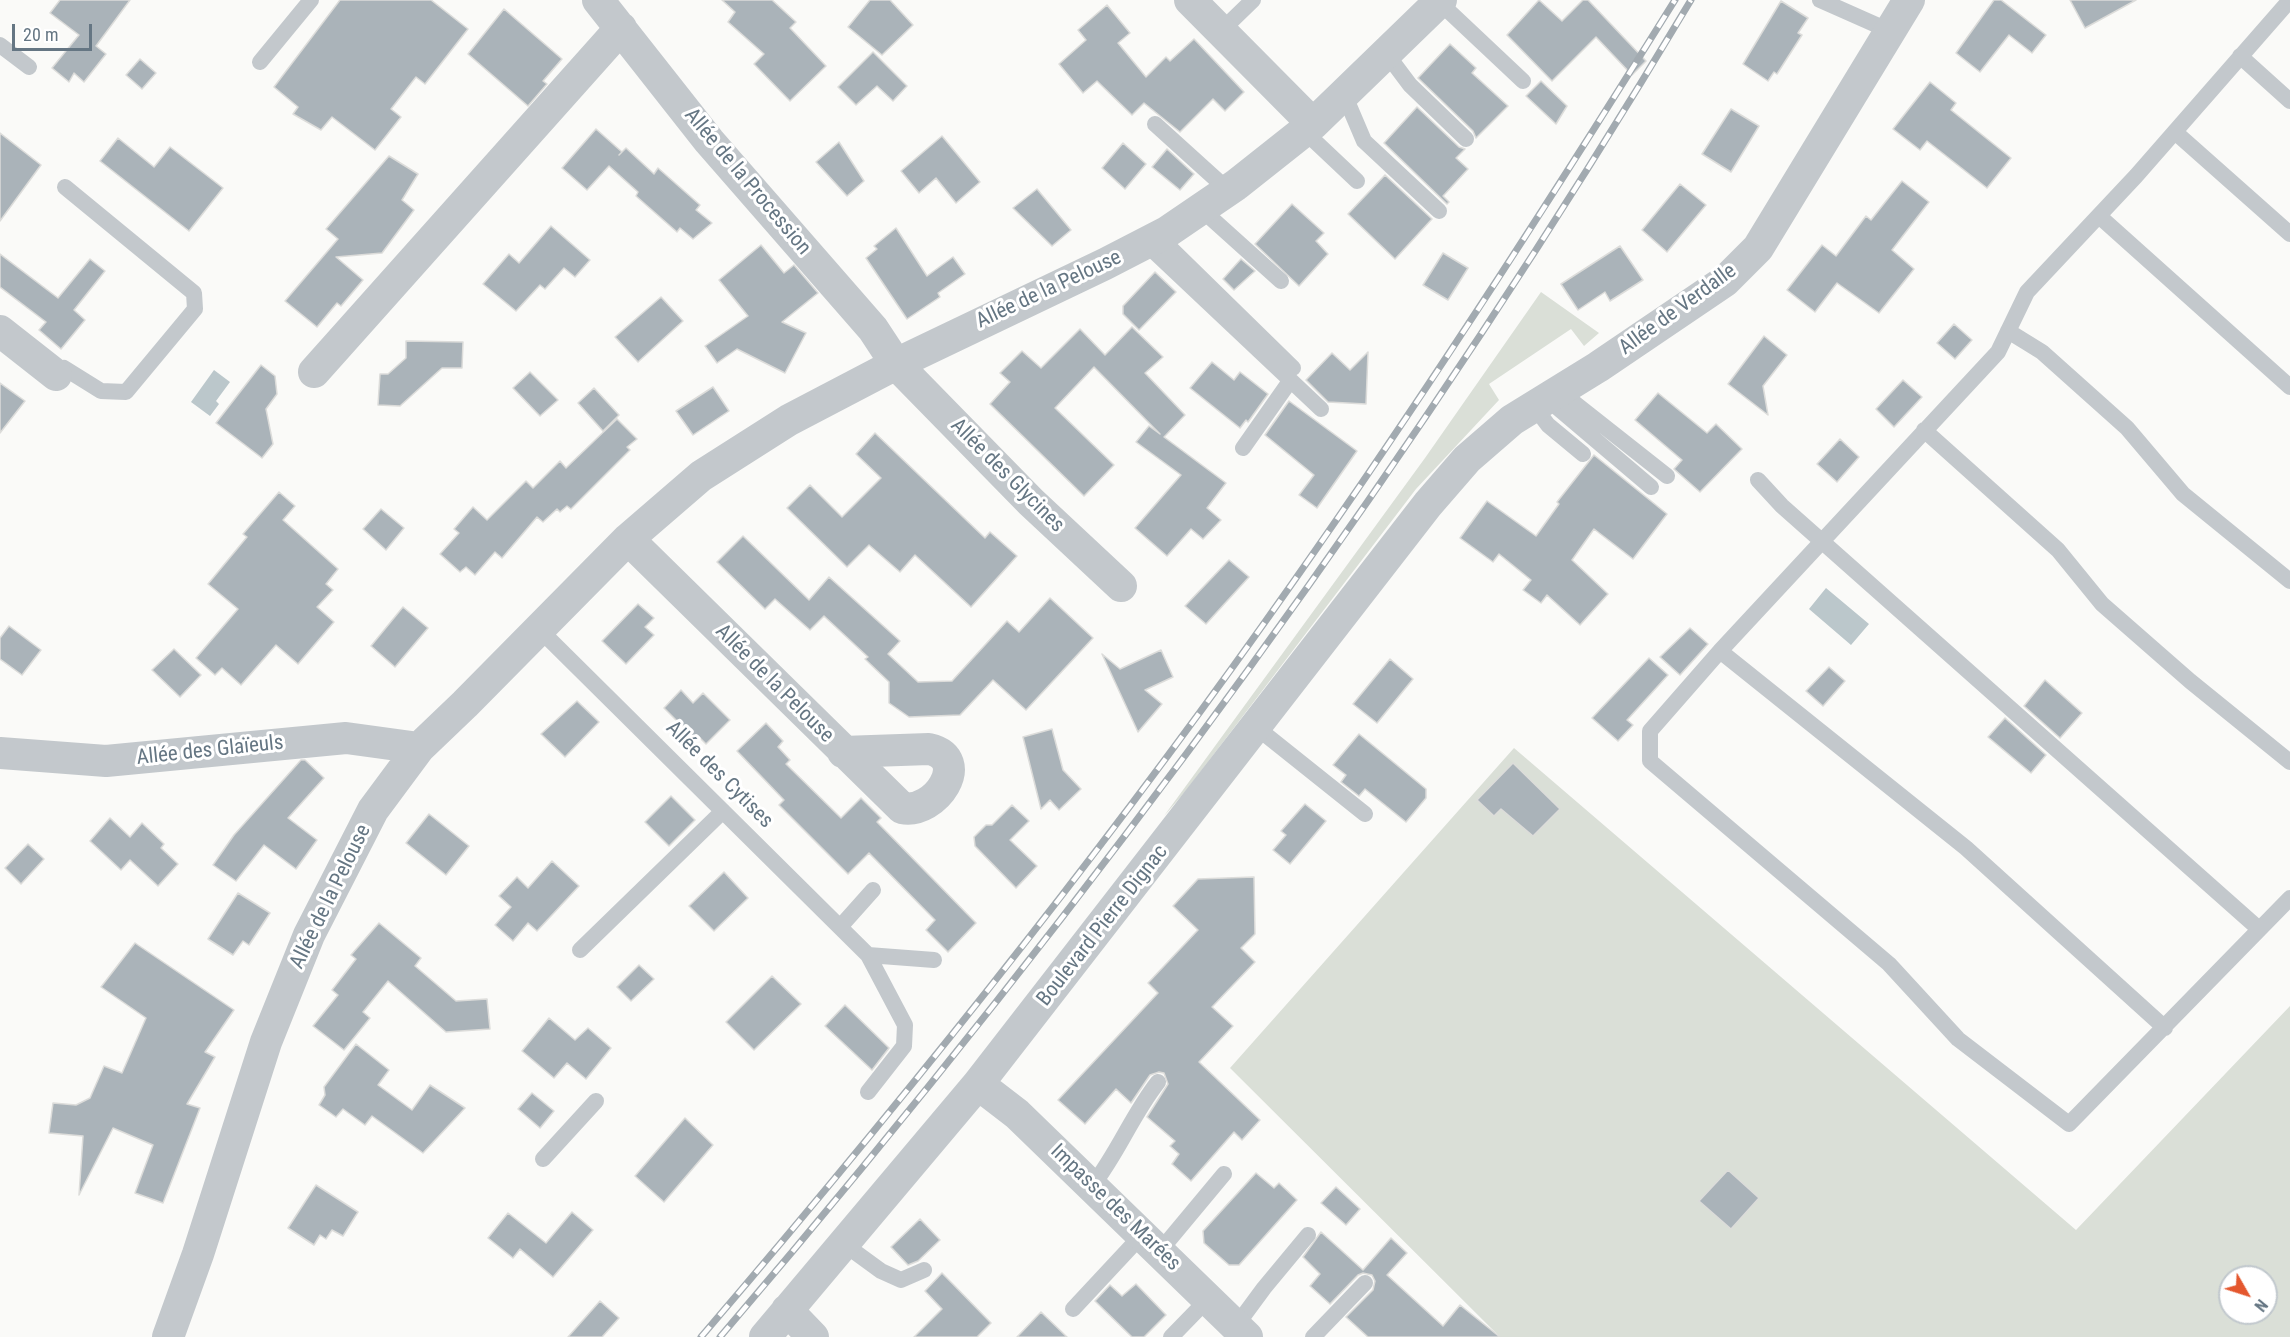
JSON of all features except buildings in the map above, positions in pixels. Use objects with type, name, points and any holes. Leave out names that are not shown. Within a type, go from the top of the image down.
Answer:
[{"type":"street","name":"Allée de la Procession","points":[[598,0],[709,141],[873,329],[896,364]]},
{"type":"street","points":[[1190,0],[1309,127]]},
{"type":"street","name":"Allée de Verdalle","points":[[1428,504],[1467,459],[1512,420],[1725,281],[1758,248],[1909,0]]},
{"type":"street","name":"Allée de la Pelouse","points":[[168,1337],[266,1042],[309,935],[373,810],[419,748],[628,539],[701,476],[789,420],[896,364],[1151,240],[1201,209],[1229,191],[1309,127],[1440,1]]},
{"type":"street","points":[[314,372],[621,28]]},
{"type":"street","points":[[0,331],[56,375]]},
{"type":"street","name":"Allée des Glycines","points":[[896,364],[1032,502],[1121,586]]},
{"type":"street","name":"Boulevard Pierre Dignac","points":[[765,1337],[978,1084],[1428,504]]},
{"type":"street","name":"Allée de la Pelouse","points":[[628,539],[843,752]]},
{"type":"street","name":"Allée des Glaïeuls","points":[[0,753],[106,761],[346,738],[419,748]]},
{"type":"street","name":"Impasse des Marées","points":[[978,1084],[1017,1114],[1242,1332]]},
{"type":"street","points":[[787,1310],[813,1337]]},
{"type":"lane","points":[[260,62],[311,0]]},
{"type":"lane","points":[[1221,31],[1253,0]]},
{"type":"lane","points":[[1820,0],[1890,31]]},
{"type":"lane","points":[[2290,0],[2175,132],[2027,292],[1998,352],[1720,651],[1650,731],[1650,760],[1889,964],[1958,1039],[2070,1125],[2290,898]]},
{"type":"lane","points":[[1440,1],[1523,81]]},
{"type":"lane","points":[[0,45],[29,67]]},
{"type":"lane","points":[[1386,54],[1410,85],[1466,139]]},
{"type":"lane","points":[[2240,56],[2290,101]]},
{"type":"lane","points":[[1344,94],[1364,141],[1439,212]]},
{"type":"lane","points":[[1155,124],[1229,191]]},
{"type":"lane","points":[[1309,127],[1357,181]]},
{"type":"lane","points":[[2175,132],[2290,234]]},
{"type":"lane","points":[[56,375],[64,368],[101,391],[126,392],[195,309],[194,293],[65,187]]},
{"type":"lane","points":[[1201,209],[1281,281]]},
{"type":"lane","points":[[2099,216],[2290,387]]},
{"type":"lane","points":[[1151,240],[1291,375],[1321,409]]},
{"type":"lane","points":[[2008,331],[2042,352],[2127,428],[2183,494],[2290,581]]},
{"type":"lane","points":[[1243,448],[1291,375]]},
{"type":"lane","points":[[1546,397],[1548,425],[1583,454]]},
{"type":"lane","points":[[1546,397],[1667,476]]},
{"type":"lane","points":[[1546,397],[1651,487]]},
{"type":"lane","points":[[1924,430],[2058,550],[2102,604],[2190,681],[2290,762]]},
{"type":"lane","points":[[1758,480],[1782,506],[2259,929]]},
{"type":"lane","name":"Allée des Cytises","points":[[538,628],[868,955],[905,1025],[904,1046],[868,1092]]},
{"type":"lane","points":[[1720,651],[1966,848],[2165,1028]]},
{"type":"lane","points":[[1256,727],[1365,814]]},
{"type":"lane","points":[[580,950],[723,811]]},
{"type":"lane","points":[[840,927],[873,890]]},
{"type":"lane","points":[[868,955],[934,960]]},
{"type":"lane","points":[[1092,1186],[1113,1160],[1139,1107],[1158,1082]]},
{"type":"lane","points":[[543,1159],[596,1101]]},
{"type":"lane","points":[[1073,1309],[1150,1243],[1224,1174]]},
{"type":"lane","points":[[1242,1332],[1264,1288],[1308,1235]]},
{"type":"lane","points":[[844,1244],[881,1271],[901,1280],[924,1269]]},
{"type":"lane","points":[[1313,1337],[1365,1283]]},
{"type":"lane","points":[[1171,1337],[1208,1299]]},
{"type":"shaded area","points":[[1541,292],[1599,333],[1584,346],[1571,329],[1489,384],[1499,400],[1416,489],[1185,792],[1164,816],[1425,458]]},
{"type":"shaded area","points":[[214,370],[230,382],[216,401],[219,404],[210,416],[191,402]]},
{"type":"shaded area","points":[[1826,588],[1869,624],[1851,645],[1809,609]]},
{"type":"shaded area","points":[[1514,748],[2076,1230],[2290,1006],[2290,1337],[1500,1337],[1230,1068]]},
{"type":"railway","points":[[701,1337],[933,1059],[1008,965],[1226,676],[1442,364],[1537,219],[1675,0]]},
{"type":"railway","points":[[720,1337],[853,1179],[983,1018],[1110,855],[1234,689],[1354,521],[1471,350],[1583,176],[1691,0]]}]
